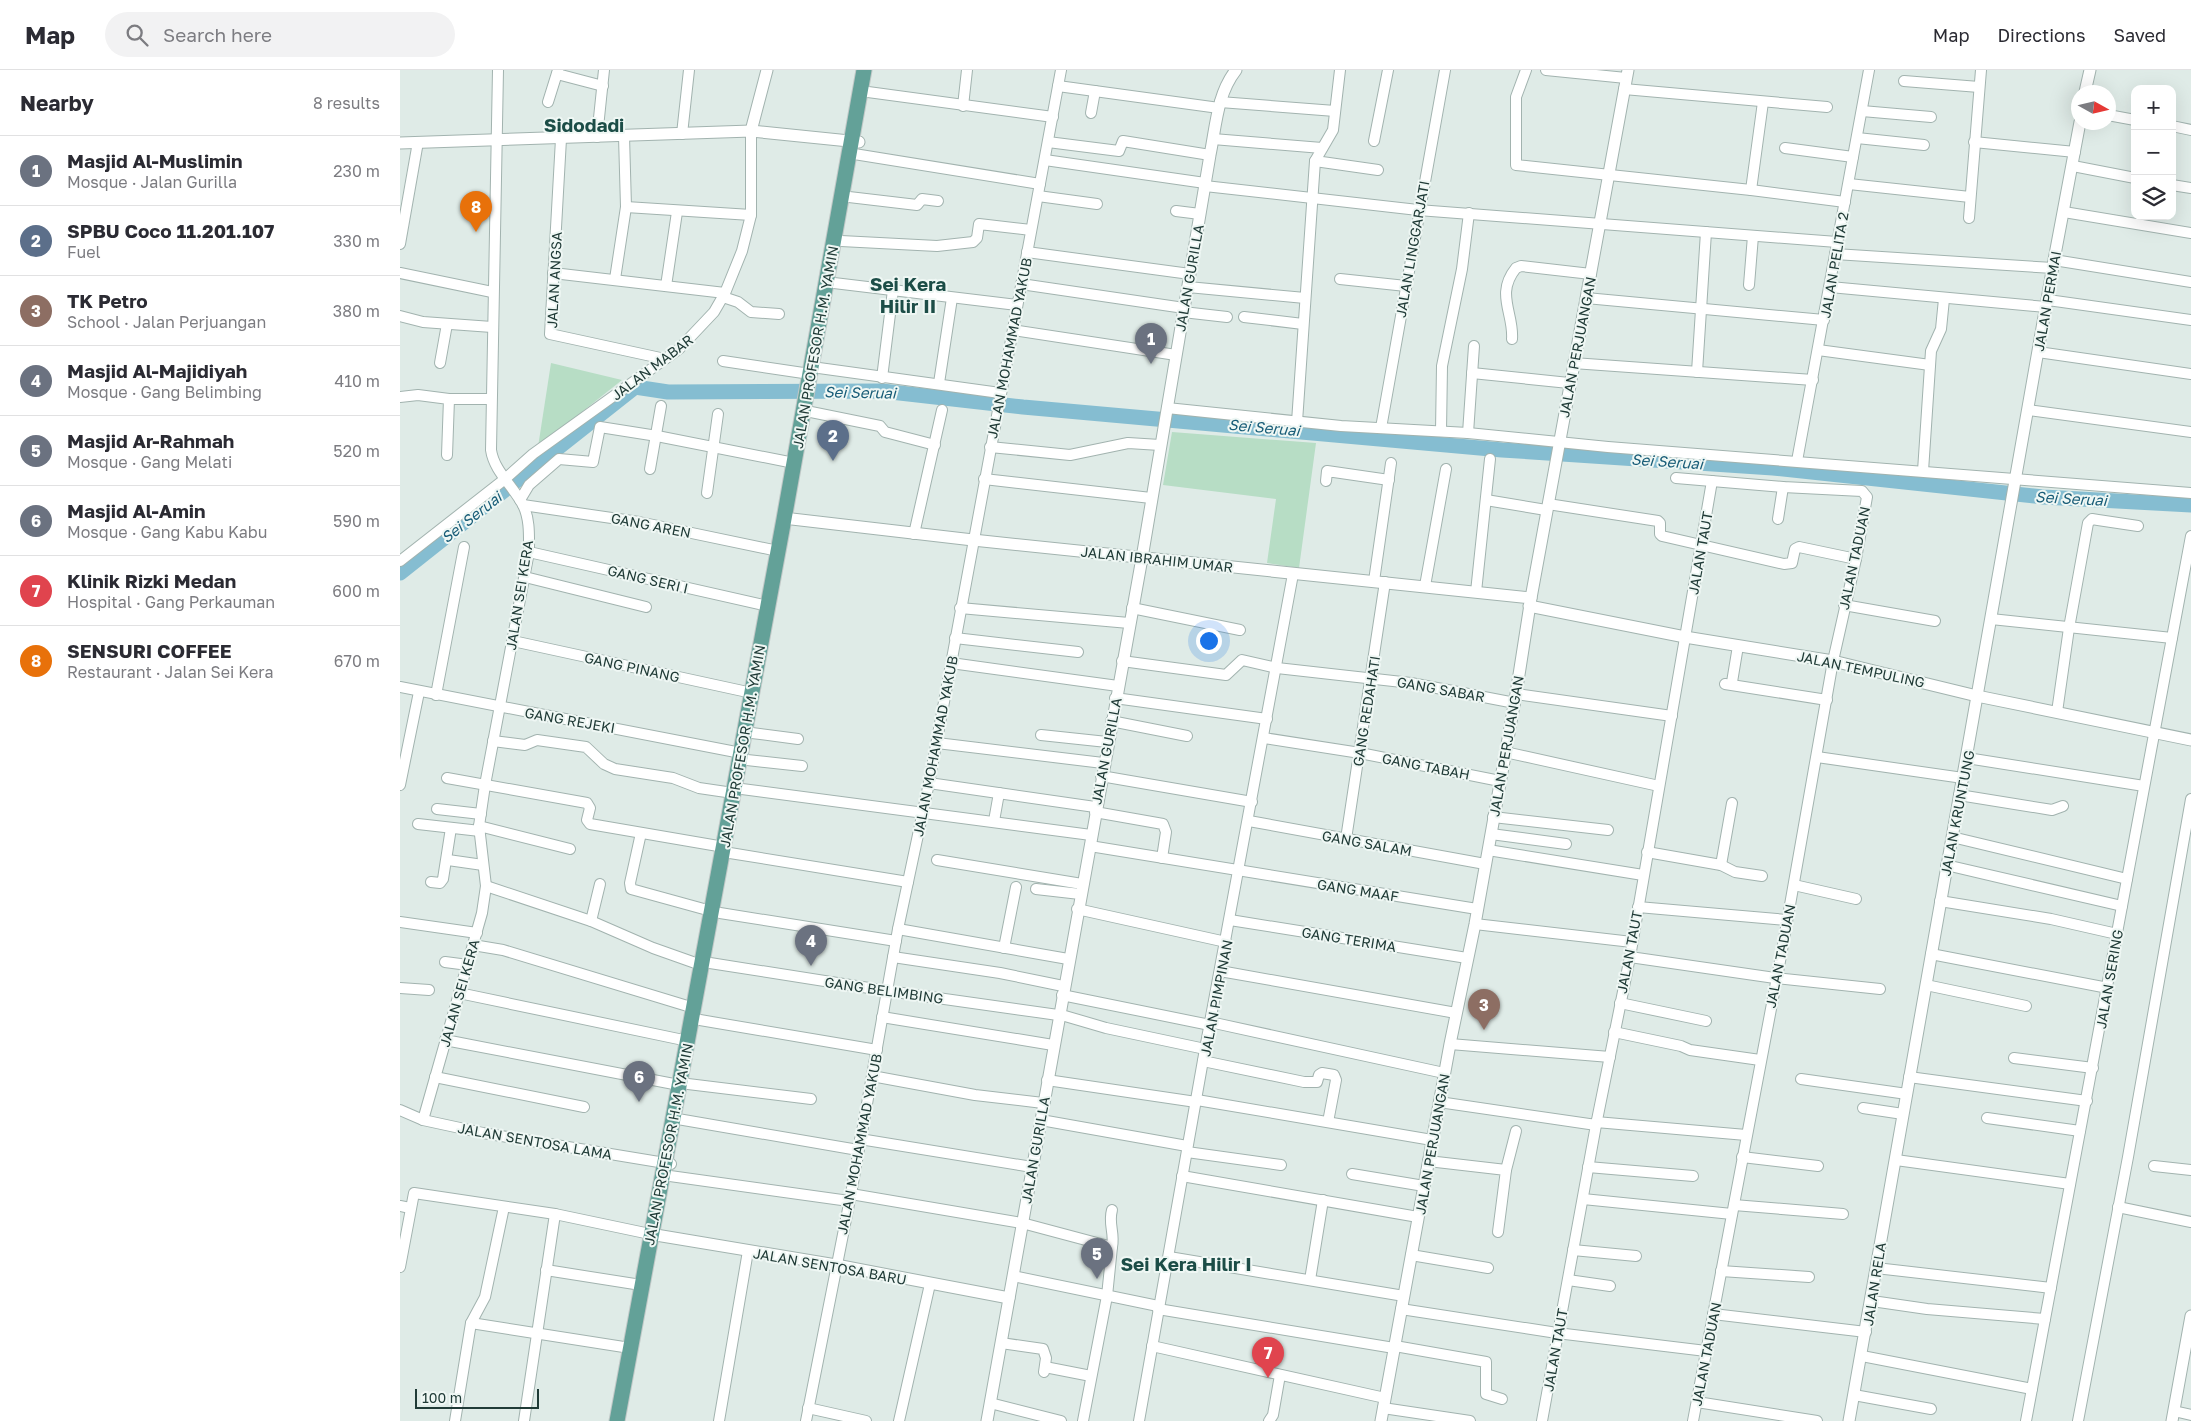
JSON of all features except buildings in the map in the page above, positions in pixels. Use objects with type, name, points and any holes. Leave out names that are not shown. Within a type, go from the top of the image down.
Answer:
[{"type":"main road","name":"JALAN PROFESOR H.M. YAMIN","points":[[814,377],[834,283],[849,198],[864,70]]},
{"type":"main road","name":"JALAN PROFESOR H.M. YAMIN","points":[[744,756],[752,732],[767,630],[810,405],[854,148],[872,70]]},
{"type":"main road","name":"JALAN PROFESOR H.M. YAMIN","points":[[617,1421],[634,1344],[716,912],[744,756],[752,693],[767,630],[768,606],[778,551],[788,519],[794,463],[810,405]]},
{"type":"main road","name":"JALAN PROFESOR H.M. YAMIN","points":[[683,1084],[688,1042],[697,1014]]},
{"type":"main road","name":"JALAN PROFESOR H.M. YAMIN","points":[[625,1421],[641,1286],[655,1234]]},
{"type":"street","name":"JALAN SEI KERA","points":[[423,1120],[474,945],[486,886],[480,828],[481,814],[493,740],[529,552],[529,526],[520,501],[492,460],[492,292],[498,70]]},
{"type":"street","points":[[597,137],[604,70]]},
{"type":"street","points":[[682,134],[689,70]]},
{"type":"street","name":"JALAN MABAR","points":[[400,561],[506,480],[533,454],[665,359],[692,337],[714,312],[724,295],[742,251],[750,215],[751,132],[767,70]]},
{"type":"street","points":[[963,106],[967,70]]},
{"type":"street","name":"JALAN MOHAMMAD YAKUB","points":[[806,1421],[850,1198],[898,929],[924,812],[960,608],[1061,70]]},
{"type":"street","name":"JALAN GURILLA","points":[[987,1421],[1044,1104],[1062,991],[1142,558],[1210,155],[1220,105],[1227,82],[1236,70]]},
{"type":"street","points":[[1297,422],[1315,161],[1333,130],[1340,70]]},
{"type":"street","points":[[1374,141],[1388,70]]},
{"type":"street","name":"JALAN LINGGARJATI","points":[[1381,428],[1418,210],[1445,70]]},
{"type":"street","points":[[1526,70],[1516,97],[1516,164],[1845,202]]},
{"type":"street","points":[[1546,70],[1626,79],[1763,102],[1827,107]]},
{"type":"street","name":"JALAN PELITA 2","points":[[1797,461],[1869,70]]},
{"type":"street","points":[[1968,218],[1981,70]]},
{"type":"street","points":[[2087,85],[2090,70]]},
{"type":"street","points":[[548,102],[557,72],[602,86]]},
{"type":"street","name":"JALAN PERJUANGAN","points":[[1381,1421],[1444,1073],[1475,924],[1516,698],[1530,602],[1569,382],[1591,274],[1626,79]]},
{"type":"street","points":[[1904,81],[1979,87]]},
{"type":"street","points":[[1058,86],[1220,105],[1335,111]]},
{"type":"street","points":[[1091,113],[1095,91]]},
{"type":"street","points":[[868,92],[1053,117]]},
{"type":"street","points":[[1750,190],[1763,102]]},
{"type":"street","points":[[1862,111],[1931,117]]},
{"type":"street","points":[[2116,116],[2131,119]]},
{"type":"street","points":[[2176,127],[2191,130]]},
{"type":"street","name":"JALAN PERMAI","points":[[2015,480],[2079,130]]},
{"type":"street","points":[[400,143],[751,132],[854,148],[1040,184]]},
{"type":"street","points":[[615,279],[626,208],[624,136]]},
{"type":"street","points":[[1857,138],[1924,145]]},
{"type":"street","name":"JALAN ANGSA","points":[[561,139],[550,334],[665,359]]},
{"type":"street","points":[[1213,139],[1322,148]]},
{"type":"street","points":[[1048,142],[1119,151],[1123,141],[1210,155]]},
{"type":"street","points":[[400,244],[418,142]]},
{"type":"street","points":[[1974,142],[2076,152]]},
{"type":"street","points":[[1785,148],[1853,157]]},
{"type":"street","points":[[1045,160],[1205,185],[1418,210],[1837,242]]},
{"type":"street","points":[[1315,161],[1378,170]]},
{"type":"street","points":[[2073,166],[2131,177]]},
{"type":"street","points":[[1849,184],[1970,197]]},
{"type":"street","points":[[2176,185],[2191,188]]},
{"type":"street","points":[[1038,196],[1097,204]]},
{"type":"street","points":[[849,198],[917,205],[922,199],[938,201]]},
{"type":"street","points":[[626,208],[750,215]]},
{"type":"street","points":[[1176,211],[1200,214]]},
{"type":"street","points":[[666,286],[677,212]]},
{"type":"street","points":[[2064,212],[2191,234]]},
{"type":"street","points":[[1442,431],[1442,366],[1462,269],[1469,214]]},
{"type":"street","points":[[841,241],[937,246],[973,242],[977,238],[979,224],[1031,230]]},
{"type":"street","points":[[1697,372],[1706,232]]},
{"type":"street","points":[[1749,284],[1754,236]]},
{"type":"street","points":[[1027,252],[1190,274]]},
{"type":"street","points":[[1835,254],[2054,264],[2191,282]]},
{"type":"street","points":[[1512,339],[1512,321],[1506,310],[1505,298],[1508,285],[1516,268],[1521,266],[1591,274]]},
{"type":"street","points":[[400,273],[492,292]]},
{"type":"street","points":[[553,273],[615,279],[724,295],[738,302],[751,312],[779,314]]},
{"type":"street","points":[[1340,279],[1406,286]]},
{"type":"street","points":[[834,283],[1017,305]]},
{"type":"street","points":[[1021,284],[1227,316]]},
{"type":"street","points":[[1188,287],[1305,298]]},
{"type":"street","points":[[1830,287],[1944,299],[2047,304],[2191,320]]},
{"type":"street","points":[[882,378],[893,290]]},
{"type":"street","points":[[939,383],[952,298]]},
{"type":"street","points":[[1586,298],[1824,320]]},
{"type":"street","points":[[1923,471],[1930,365],[1933,344],[1941,329],[1944,299]]},
{"type":"street","points":[[400,316],[423,322],[492,327]]},
{"type":"street","points":[[1244,317],[1303,324]]},
{"type":"street","points":[[440,363],[447,324]]},
{"type":"street","points":[[1013,330],[1176,355]]},
{"type":"street","points":[[1468,433],[1474,346]]},
{"type":"street","points":[[1818,350],[1930,365]]},
{"type":"street","points":[[2038,352],[2191,374]]},
{"type":"street","points":[[723,361],[814,377],[882,378],[939,383],[1000,396]]},
{"type":"street","points":[[1573,363],[1813,380]]},
{"type":"street","points":[[1472,373],[1569,382]]},
{"type":"street","points":[[400,397],[418,395],[449,399],[491,399]]},
{"type":"street","points":[[447,455],[449,399]]},
{"type":"street","points":[[810,405],[880,426],[885,432],[934,445]]},
{"type":"street","points":[[650,469],[662,406]]},
{"type":"street","points":[[914,534],[942,410]]},
{"type":"street","points":[[1166,410],[2191,493]]},
{"type":"street","points":[[2028,410],[2191,432]]},
{"type":"street","points":[[707,493],[718,414]]},
{"type":"street","points":[[520,501],[529,485],[558,459],[593,462],[599,427],[657,436],[794,463]]},
{"type":"street","points":[[990,447],[1070,455],[1128,443],[1161,440]]},
{"type":"street","points":[[1476,592],[1490,459]]},
{"type":"street","name":"GANG REDAHATI","points":[[1346,840],[1371,678],[1391,463]]},
{"type":"street","points":[[1425,586],[1446,469]]},
{"type":"street","points":[[1326,481],[1327,471],[1389,480]]},
{"type":"street","points":[[1676,478],[1784,487],[1778,519]]},
{"type":"street","points":[[984,479],[1151,498]]},
{"type":"street","name":"JALAN KRUNTUNG","points":[[1898,1146],[2015,480]]},
{"type":"street","name":"JALAN TAUT","points":[[1542,1421],[1596,1124],[1630,957],[1712,482]]},
{"type":"street","name":"JALAN TADUAN","points":[[1693,1421],[1794,885],[1833,661],[1844,605],[1856,560],[1867,500],[1865,492],[1784,487]]},
{"type":"street","points":[[1486,500],[1658,521],[1660,523],[1661,536],[1702,543],[1787,564],[1792,563],[1797,548],[1856,560]]},
{"type":"street","name":"GANG AREN","points":[[520,501],[639,522],[778,551]]},
{"type":"street","name":"JALAN IBRAHIM UMAR","points":[[788,519],[1293,574],[1425,586],[1476,592],[1530,602]]},
{"type":"street","points":[[2057,712],[2069,628],[2089,522],[2098,520],[2138,526]]},
{"type":"street","name":"JALAN SERING","points":[[2026,1421],[2191,536]]},
{"type":"street","points":[[436,695],[464,546]]},
{"type":"street","name":"GANG SERI I","points":[[529,552],[768,606]]},
{"type":"street","name":"JALAN PIMPINAN","points":[[1139,1421],[1205,1049],[1249,820],[1293,574]]},
{"type":"street","points":[[525,577],[646,607]]},
{"type":"street","name":"JALAN TEMPULING","points":[[1530,602],[1685,637],[1833,661],[1977,696],[2191,740]]},
{"type":"street","points":[[1844,605],[1935,621]]},
{"type":"street","points":[[960,608],[1129,623]]},
{"type":"street","points":[[1132,608],[1240,630]]},
{"type":"street","points":[[1991,619],[2172,638]]},
{"type":"street","points":[[955,638],[1078,652]]},
{"type":"street","name":"GANG PINANG","points":[[512,641],[752,693]]},
{"type":"street","points":[[1738,646],[1729,683],[1827,700]]},
{"type":"street","name":"GANG SABAR","points":[[1122,661],[1226,675],[1242,660],[1277,668],[1411,682],[1516,698],[1672,716]]},
{"type":"street","points":[[951,663],[1118,686]]},
{"type":"street","name":"GANG REJEKI","points":[[400,687],[802,766]]},
{"type":"street","points":[[400,784],[419,692]]},
{"type":"street","points":[[1115,698],[1267,719]]},
{"type":"street","points":[[1111,721],[1187,736]]},
{"type":"street","points":[[752,732],[798,739]]},
{"type":"street","points":[[1041,735],[1107,742]]},
{"type":"street","name":"GANG TABAH","points":[[1264,738],[1360,752],[1500,781]]},
{"type":"street","name":"GANG MAAF","points":[[493,740],[525,745],[534,740],[586,747],[604,764],[615,769],[673,778],[699,788],[994,821],[1091,840],[1162,858],[1239,872],[1477,909]]},
{"type":"street","points":[[936,743],[1104,763]]},
{"type":"street","points":[[1505,752],[1659,786]]},
{"type":"street","points":[[1817,757],[1963,778]]},
{"type":"street","points":[[1967,758],[2144,786]]},
{"type":"street","points":[[1101,776],[1252,802]]},
{"type":"street","points":[[446,778],[587,803],[590,808],[588,823],[908,882]]},
{"type":"street","points":[[929,783],[999,793],[1163,824],[1166,832],[1162,858]]},
{"type":"street","points":[[994,821],[999,793]]},
{"type":"street","points":[[1959,795],[2052,810],[2063,806]]},
{"type":"street","points":[[2078,1421],[2191,799]]},
{"type":"street","points":[[1721,865],[1732,803]]},
{"type":"street","points":[[437,809],[481,814]]},
{"type":"street","points":[[1494,817],[1608,830]]},
{"type":"street","name":"GANG SALAM","points":[[1249,820],[1346,840],[1485,864]]},
{"type":"street","points":[[418,824],[451,828],[480,828],[570,849]]},
{"type":"street","points":[[431,882],[440,883],[443,880],[451,828]]},
{"type":"street","points":[[641,833],[631,889],[716,912],[896,941]]},
{"type":"street","points":[[1490,834],[1566,844]]},
{"type":"street","points":[[1952,837],[2127,879]]},
{"type":"street","points":[[1488,850],[1643,875]]},
{"type":"street","points":[[1647,852],[1721,865],[1735,872],[1762,876]]},
{"type":"street","points":[[448,860],[483,865]]},
{"type":"street","points":[[937,860],[1081,889]]},
{"type":"street","points":[[1946,865],[2122,906]]},
{"type":"street","points":[[591,921],[600,884]]},
{"type":"street","points":[[1794,885],[1856,899]]},
{"type":"street","name":"GANG BELIMBING","points":[[486,886],[591,921],[653,948],[706,964],[1058,1015],[1205,1049]]},
{"type":"street","points":[[1004,948],[1016,887]]},
{"type":"street","points":[[1036,890],[1081,889]]},
{"type":"street","points":[[1940,901],[2051,919],[2117,934]]},
{"type":"street","points":[[1638,907],[1787,920]]},
{"type":"street","points":[[1077,909],[1226,942]]},
{"type":"street","name":"GANG TERIMA","points":[[1230,920],[1467,958]]},
{"type":"street","points":[[400,922],[476,933]]},
{"type":"street","points":[[1475,924],[1632,942]]},
{"type":"street","points":[[898,929],[1068,959]]},
{"type":"street","points":[[474,945],[503,950],[697,1014],[877,1050]]},
{"type":"street","points":[[1931,954],[2108,988]]},
{"type":"street","points":[[893,957],[1008,975],[1062,991],[1444,1073]]},
{"type":"street","points":[[1630,957],[1776,978],[1880,989]]},
{"type":"street","points":[[445,962],[468,965]]},
{"type":"street","points":[[1220,971],[1456,1013]]},
{"type":"street","points":[[1926,986],[2026,1006]]},
{"type":"street","points":[[400,988],[429,990]]},
{"type":"street","points":[[459,993],[688,1042]]},
{"type":"street","points":[[1620,1002],[1706,1021]]},
{"type":"street","points":[[882,1017],[1053,1046]]},
{"type":"street","points":[[1614,1032],[1681,1046],[1690,1050],[1760,1060]]},
{"type":"street","points":[[445,1040],[683,1084],[811,1099]]},
{"type":"street","points":[[1450,1044],[1610,1057]]},
{"type":"street","points":[[2014,1058],[2093,1068]]},
{"type":"street","points":[[1203,1061],[1304,1082],[1317,1082],[1319,1074],[1322,1073],[1334,1075],[1336,1080],[1328,1122]]},
{"type":"street","points":[[872,1076],[975,1095],[1044,1104]]},
{"type":"street","points":[[1910,1077],[2087,1101]]},
{"type":"street","points":[[435,1078],[584,1107]]},
{"type":"street","points":[[1047,1080],[1196,1101],[1432,1140]]},
{"type":"street","points":[[1801,1080],[1907,1094]]},
{"type":"street","points":[[1439,1102],[1596,1124],[1746,1135]]},
{"type":"street","points":[[1863,1108],[1903,1114]]},
{"type":"street","name":"JALAN SENTOSA LAMA","points":[[400,1110],[423,1120],[483,1134],[667,1170],[1022,1223],[1112,1247]]},
{"type":"street","points":[[677,1118],[858,1150]]},
{"type":"street","points":[[1987,1118],[2080,1132]]},
{"type":"street","points":[[1040,1120],[1280,1165]]},
{"type":"street","points":[[1498,1232],[1506,1170],[1516,1131]]},
{"type":"street","points":[[860,1139],[1032,1167]]},
{"type":"street","name":"JALAN RELA","points":[[1849,1421],[1872,1301],[1876,1268],[1898,1146]]},
{"type":"street","points":[[1742,1157],[1818,1166]]},
{"type":"street","points":[[1896,1160],[2070,1184]]},
{"type":"street","points":[[1428,1162],[1506,1170]]},
{"type":"street","points":[[2154,1166],[2191,1170]]},
{"type":"street","points":[[1588,1167],[1693,1176]]},
{"type":"street","points":[[1352,1174],[1424,1186]]},
{"type":"street","points":[[1182,1176],[1418,1217]]},
{"type":"street","points":[[400,1267],[405,1207],[414,1193],[555,1214],[655,1234]]},
{"type":"street","points":[[1583,1199],[1843,1214]]},
{"type":"street","points":[[1310,1280],[1323,1200]]},
{"type":"street","points":[[455,1421],[471,1323],[485,1297],[504,1207]]},
{"type":"street","points":[[2118,1207],[2191,1222]]},
{"type":"street","points":[[1083,1421],[1107,1296],[1114,1232],[1110,1222],[1112,1210]]},
{"type":"street","points":[[524,1421],[555,1214]]},
{"type":"street","name":"JALAN SENTOSA BARU","points":[[655,1234],[748,1252],[836,1265],[1009,1298]]},
{"type":"street","points":[[1573,1250],[1636,1256]]},
{"type":"street","points":[[719,1421],[748,1252]]},
{"type":"street","points":[[1411,1255],[1488,1268]]},
{"type":"street","points":[[1169,1258],[1404,1296]]},
{"type":"street","points":[[1876,1268],[2051,1288]]},
{"type":"street","points":[[546,1270],[641,1286]]},
{"type":"street","points":[[1721,1271],[1809,1277]]},
{"type":"street","points":[[1014,1276],[1158,1308],[1486,1362],[1486,1394],[1502,1399]]},
{"type":"street","points":[[1568,1280],[1610,1286]]},
{"type":"street","points":[[899,1421],[930,1284]]},
{"type":"street","points":[[1872,1301],[1927,1309],[2045,1319]]},
{"type":"street","points":[[1401,1309],[1557,1333],[1706,1351]]},
{"type":"street","points":[[1713,1314],[1866,1332]]},
{"type":"street","points":[[2191,1316],[2188,1349],[2173,1416],[2191,1415]]},
{"type":"street","points":[[471,1323],[634,1344]]},
{"type":"street","points":[[1001,1343],[1044,1349],[1045,1370],[1091,1376]]},
{"type":"street","points":[[1152,1346],[1280,1375],[1384,1403],[1470,1421]]},
{"type":"street","points":[[1862,1356],[2032,1389]]},
{"type":"street","points":[[1269,1421],[1272,1415],[1280,1375]]},
{"type":"street","points":[[1854,1395],[1931,1409]]},
{"type":"street","points":[[1697,1402],[1817,1421]]},
{"type":"street","points":[[990,1403],[1018,1412],[1061,1421]]},
{"type":"street","points":[[808,1408],[866,1421]]},
{"type":"green space","points":[[551,363],[622,380],[538,447]]},
{"type":"green space","points":[[1172,432],[1316,443],[1299,568],[1267,563],[1276,499],[1163,485]]},
{"type":"waterway","name":"Sei Seruai","points":[[400,573],[635,387],[668,392],[882,391],[1023,407],[1502,450],[1773,468],[2043,497],[2191,505]]},
{"type":"place","name":"SENSURI COFFEE","points":[[476,232]]},
{"type":"place","name":"Masjid Al-Muslimin","points":[[1151,364]]},
{"type":"place","name":"SPBU Coco 11.201.107","points":[[833,461]]},
{"type":"place","name":"Masjid Al-Majidiyah","points":[[811,966]]},
{"type":"place","name":"TK Petro","points":[[1484,1030]]},
{"type":"place","name":"Masjid Al-Amin","points":[[639,1102]]},
{"type":"place","name":"Masjid Ar-Rahmah","points":[[1097,1279]]},
{"type":"place","name":"Klinik Rizki Medan","points":[[1268,1378]]},
{"type":"district","name":"Sidodadi","points":[[584,124]]},
{"type":"district","name":"Sei Kera Hilir II","points":[[908,294]]},
{"type":"district","name":"Sei Kera Hilir I","points":[[1186,1263]]}]
